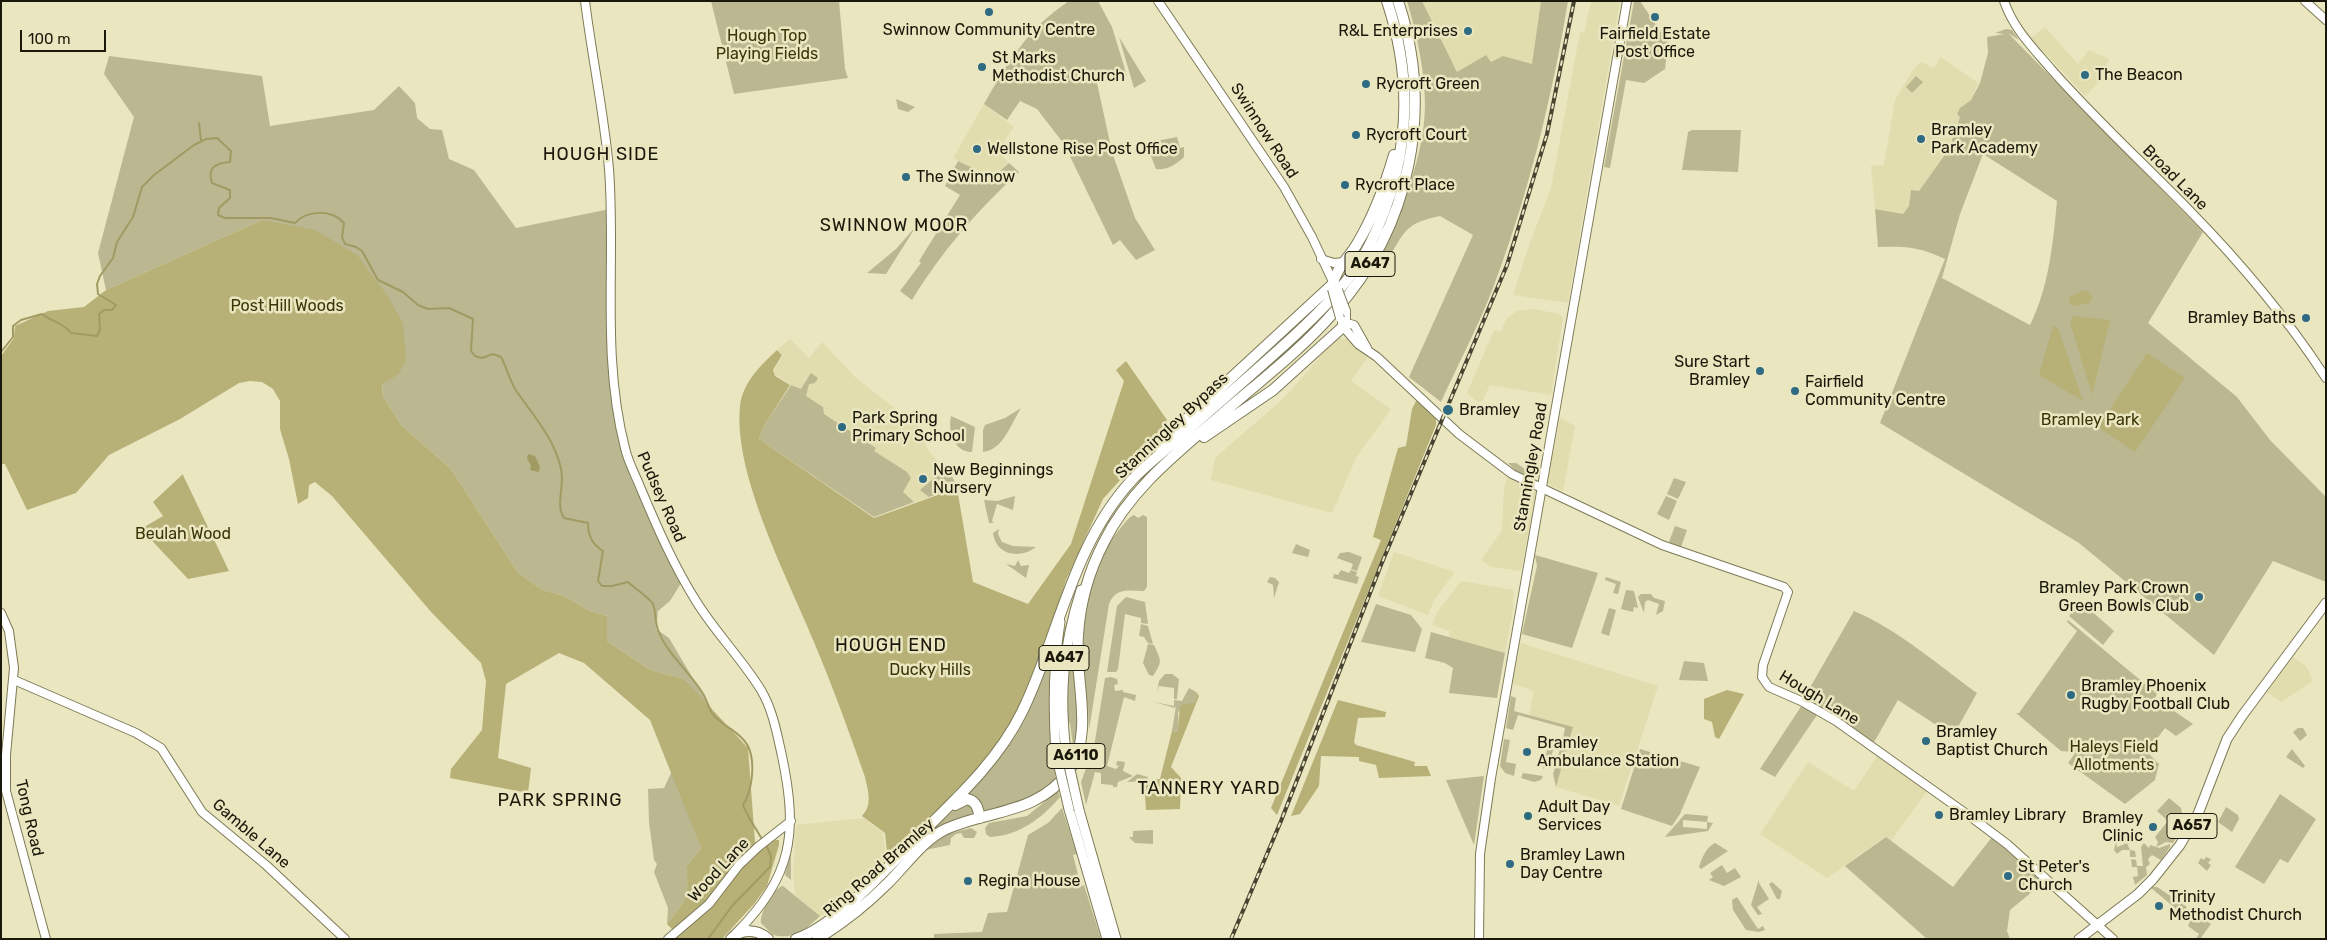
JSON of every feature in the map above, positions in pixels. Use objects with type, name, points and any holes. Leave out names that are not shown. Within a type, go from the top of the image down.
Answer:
[{"type":"highway","name":"Stanningley Bypass","points":[[1063,604],[1092,537],[1131,481],[1280,349],[1341,290],[1368,247],[1396,178],[1404,120],[1401,51],[1387,1]]},
{"type":"highway","name":"Stanningley Bypass","points":[[1091,567],[1124,509],[1175,454],[1319,328],[1352,290],[1374,257],[1393,217],[1406,180],[1414,128],[1415,80],[1411,50],[1398,1]]},
{"type":"highway","name":"A647","points":[[1131,481],[1178,427],[1333,286],[1336,274],[1356,246],[1373,215],[1386,183],[1404,120]]},
{"type":"highway","name":"A647","points":[[1175,454],[1273,390],[1343,321]]},
{"type":"highway","name":"Ring Road Bramley","points":[[817,939],[858,910],[931,840],[944,830],[1016,809],[1039,800],[1055,787],[1069,770],[1079,748],[1081,721],[1078,636],[1091,567]]},
{"type":"highway","name":"Ring Road Bramley","points":[[796,939],[848,906],[943,813],[1007,740],[1032,690],[1063,604]]},
{"type":"highway","points":[[943,813],[967,799],[976,804],[980,818]]},
{"type":"highway","points":[[732,937],[746,931],[776,939]]},
{"type":"main road","name":"Stanningley Bypass","points":[[1091,567],[1072,620],[1062,670],[1061,697],[1066,752],[1116,939]]},
{"type":"main road","name":"A657","points":[[2079,939],[2099,925],[2154,879],[2180,845],[2198,814],[2227,739],[2326,603]]},
{"type":"main road","name":"Stanningley Bypass","points":[[1063,604],[1055,654],[1053,688],[1056,754],[1069,809],[1107,939]]},
{"type":"street","name":"Pudsey Road","points":[[585,1],[609,169],[609,321],[616,395],[625,449],[653,518],[683,580],[698,604],[761,691],[772,714],[784,768],[791,821],[789,844],[778,879],[757,912],[732,937]]},
{"type":"street","name":"Swinnow Road","points":[[1158,1],[1284,187],[1312,236],[1333,286],[1346,311],[1343,321]]},
{"type":"street","name":"Stanningley Road","points":[[1479,939],[1480,854],[1541,487],[1627,1]]},
{"type":"street","name":"Broad Lane","points":[[2004,1],[2012,20],[2034,50],[2078,100],[2190,211],[2276,310],[2326,378]]},
{"type":"street","points":[[2306,1],[2326,20]]},
{"type":"street","points":[[1321,259],[1334,263],[1345,262]]},
{"type":"street","name":"Swinnow Road","points":[[1333,286],[1343,321],[1351,338],[1368,350],[1459,434],[1505,470],[1541,487]]},
{"type":"street","name":"Hough Lane","points":[[1541,487],[1670,548],[1784,587],[1788,592],[1784,609],[1763,665],[1762,678],[1769,687],[1801,701],[1836,721],[1967,814],[2007,844],[2099,925]]},
{"type":"street","name":"Tong Road","points":[[1,613],[10,630],[14,680],[6,756],[6,792],[46,939]]},
{"type":"street","name":"Gamble Lane","points":[[14,680],[136,733],[161,748],[202,812],[266,865],[345,939]]},
{"type":"street","name":"Wood Lane","points":[[668,939],[709,904],[739,865],[758,846],[791,821]]},
{"type":"street","points":[[769,838],[780,835],[789,844]]},
{"type":"street","name":"Pudsey Road","points":[[757,912],[763,935]]},
{"type":"street","points":[[2099,925],[2113,939]]},
{"type":"shaded area","points":[[1422,1],[1541,1],[1532,65],[1503,56],[1491,63],[1486,55],[1457,72]]},
{"type":"shaded area","points":[[1591,1],[1620,1],[1568,303],[1513,295],[1528,248],[1551,188],[1580,32],[1584,33]]},
{"type":"shaded area","points":[[2045,27],[2078,64],[2089,50],[2109,59],[2100,81],[2085,96],[2031,38]]},
{"type":"shaded area","name":"Bramley Park Academy","points":[[1941,57],[1978,83],[1971,100],[1960,108],[1957,114],[1960,116],[1949,149],[1903,214],[1875,209],[1871,166],[1884,165],[1895,100],[1914,68],[1921,62],[1934,68]]},
{"type":"shaded area","points":[[984,104],[1014,127],[997,151],[1009,163],[986,184],[973,168],[953,158]]},
{"type":"shaded area","points":[[1533,309],[1560,314],[1563,318],[1551,395],[1490,385],[1482,402],[1476,401],[1467,393],[1494,330],[1501,332],[1506,319],[1517,311]]},
{"type":"shaded area","points":[[1337,337],[1350,340],[1368,357],[1351,381],[1391,409],[1356,458],[1332,513],[1211,480],[1215,458],[1285,397]]},
{"type":"shaded area","name":"Park Spring Primary School","points":[[790,339],[809,358],[822,342],[856,378],[922,429],[927,449],[953,478],[957,487],[874,517],[759,439],[764,426],[791,385],[775,375],[774,370],[783,355],[777,350]]},
{"type":"shaded area","points":[[1560,418],[1575,426],[1563,491],[1547,484]]},
{"type":"shaded area","points":[[528,454],[535,456],[540,467],[539,472],[530,470]]},
{"type":"shaded area","points":[[1508,477],[1537,488],[1521,571],[1491,567],[1481,560],[1502,530],[1504,487]]},
{"type":"shaded area","points":[[1394,552],[1455,572],[1434,600],[1428,615],[1378,596]]},
{"type":"shaded area","points":[[1461,581],[1514,590],[1513,611],[1505,653],[1449,637],[1450,631],[1432,625],[1437,612]]},
{"type":"shaded area","points":[[1521,643],[1658,686],[1619,806],[1556,787],[1572,727],[1529,715],[1534,691],[1512,683]]},
{"type":"shaded area","points":[[2293,657],[2306,666],[2313,681],[2281,702],[2267,692]]},
{"type":"shaded area","points":[[1877,756],[1928,790],[1891,841],[1885,837],[1827,878],[1760,834],[1808,762],[1854,791]]},
{"type":"shaded area","points":[[864,818],[883,833],[887,865],[848,906],[820,916],[795,895],[793,872],[796,825]]},
{"type":"green space","name":"Hough Top Playing Fields","points":[[711,1],[839,1],[845,69],[848,78],[734,94]]},
{"type":"green space","points":[[1069,1],[1098,1],[1112,27],[1127,76],[1097,83],[1112,152],[1135,218],[1155,250],[1136,260],[1120,240],[1113,245],[1064,144],[1037,109],[1020,101],[1007,120],[984,104],[1011,60],[1030,34]]},
{"type":"green space","points":[[1407,1],[1422,1],[1457,72],[1486,55],[1491,62],[1503,56],[1532,64],[1541,1],[1568,1],[1562,38],[1538,146],[1506,253],[1487,303],[1441,402],[1409,377],[1473,235],[1440,216],[1421,221],[1409,228],[1390,256],[1382,252],[1411,181],[1424,125],[1425,93],[1422,66]]},
{"type":"green space","points":[[1634,1],[1640,1],[1668,43],[1665,69],[1644,83],[1626,80],[1610,168],[1604,167]]},
{"type":"green space","name":"Bramley Park","points":[[2006,29],[2012,30],[2019,40],[2008,33],[2203,232],[2148,323],[2237,397],[2270,440],[2326,497],[2326,582],[2273,561],[2214,655],[2079,543],[1880,423],[1945,259],[1913,248],[1878,247],[1875,209],[1903,214],[1909,206],[1911,190],[1919,191],[1949,149],[1960,117],[1957,114],[1960,108],[1971,100],[1980,83],[1988,53],[1987,37],[2005,34],[1995,33]],"holes":[[[1983,154],[2057,201],[2052,249],[2046,280],[2042,296],[2030,325],[1942,278],[1960,214]]]},
{"type":"green space","points":[[1119,37],[1146,81],[1134,88]]},
{"type":"green space","points":[[109,56],[262,76],[270,126],[374,110],[399,86],[415,103],[417,118],[430,129],[442,130],[449,159],[474,170],[516,228],[610,209],[609,321],[625,449],[683,580],[670,601],[658,611],[656,629],[669,638],[714,714],[684,679],[650,670],[607,641],[607,616],[590,611],[564,596],[543,590],[518,573],[451,469],[401,425],[383,396],[382,383],[398,375],[262,220],[106,290],[98,253],[134,117],[104,74]]},
{"type":"green space","points":[[1916,76],[1923,82],[1912,93],[1906,87]]},
{"type":"green space","points":[[896,99],[915,107],[908,112],[898,109]]},
{"type":"green space","points":[[1692,130],[1741,130],[1738,172],[1682,170],[1688,132]]},
{"type":"green space","points":[[1177,137],[1180,148],[1184,147],[1184,157],[1164,169],[1156,169],[1146,143]]},
{"type":"green space","points":[[958,161],[973,168],[986,184],[1009,163],[1019,172],[988,202],[948,248],[912,300],[900,291],[921,263],[919,261],[960,195],[945,186]]},
{"type":"green space","name":"Post Hill Woods","points":[[262,220],[315,230],[357,255],[387,295],[403,323],[406,360],[398,375],[382,384],[383,396],[401,425],[451,469],[518,573],[543,590],[564,596],[590,611],[607,616],[607,641],[650,670],[684,679],[748,748],[755,842],[762,850],[775,840],[779,840],[779,845],[767,886],[754,904],[722,939],[668,939],[675,932],[667,924],[685,898],[687,885],[686,867],[701,848],[650,720],[584,663],[559,653],[506,684],[498,758],[531,768],[528,793],[450,778],[451,769],[482,730],[486,681],[481,663],[432,613],[332,496],[315,482],[309,485],[308,498],[298,504],[289,459],[280,429],[280,401],[273,389],[262,382],[250,381],[239,383],[180,419],[109,455],[76,493],[27,510],[5,464],[1,464],[1,356],[14,338],[15,326],[48,311],[84,307],[106,290]]},
{"type":"green space","points":[[917,225],[886,274],[867,273],[896,249]]},
{"type":"green space","points":[[2086,290],[2093,297],[2089,303],[2076,306],[2069,304],[2069,297]]},
{"type":"green space","points":[[2074,316],[2110,320],[2092,395],[2070,322]]},
{"type":"green space","points":[[2053,326],[2058,328],[2083,401],[2039,375]]},
{"type":"green space","name":"Ducky Hills","points":[[777,350],[782,355],[773,370],[775,376],[790,385],[764,426],[759,439],[874,518],[957,488],[973,582],[1028,604],[1071,544],[1124,381],[1116,370],[1126,361],[1167,420],[1155,441],[1103,499],[1066,580],[1045,651],[1017,713],[999,741],[973,774],[888,862],[885,833],[862,816],[869,802],[865,777],[821,659],[765,526],[753,494],[745,463],[740,433],[742,397],[753,375]]},
{"type":"green space","points":[[2147,353],[2185,378],[2135,452],[2098,427]]},
{"type":"green space","points":[[811,373],[818,378],[815,383],[809,384],[806,396],[823,407],[824,414],[876,448],[874,451],[907,472],[911,478],[903,492],[914,502],[874,517],[759,439],[764,426],[791,385],[801,389]]},
{"type":"green space","points":[[1417,399],[1436,418],[1436,425],[1277,815],[1271,808],[1381,540],[1373,537],[1398,448],[1406,446],[1412,409]]},
{"type":"green space","points":[[1021,408],[1006,435],[996,447],[983,452],[983,430],[985,425],[1005,418]]},
{"type":"green space","points":[[951,416],[975,427],[972,452],[960,448],[953,439],[950,428]]},
{"type":"green space","points":[[1508,463],[1516,463],[1532,474],[1532,477],[1516,471]]},
{"type":"green space","points":[[945,469],[953,478],[957,487],[929,497],[920,490]]},
{"type":"green space","name":"Beulah Wood","points":[[183,474],[229,571],[188,579],[141,529],[163,516],[153,502]]},
{"type":"green space","points":[[1674,478],[1686,482],[1678,499],[1667,494]]},
{"type":"green space","points":[[1015,496],[1013,510],[997,504],[992,521],[994,523],[989,523],[984,500],[997,501]]},
{"type":"green space","points":[[1666,496],[1677,501],[1669,520],[1657,514]]},
{"type":"green space","points":[[1134,515],[1138,518],[1143,515],[1147,517],[1147,587],[1144,591],[1119,592],[1109,604],[1089,730],[1088,709],[1085,709],[1083,663],[1085,616],[1089,593],[1105,550],[1127,520]]},
{"type":"green space","points":[[1675,526],[1687,530],[1681,547],[1669,542]]},
{"type":"green space","points":[[999,529],[998,534],[1002,542],[1013,546],[1036,547],[1030,551],[1016,554],[1004,551],[995,541],[993,533]]},
{"type":"green space","points":[[1296,544],[1310,550],[1308,557],[1292,553]]},
{"type":"green space","points":[[1349,552],[1362,557],[1357,571],[1351,569],[1353,564],[1337,558],[1340,553]]},
{"type":"green space","points":[[1535,555],[1598,573],[1572,648],[1522,634],[1537,566]]},
{"type":"green space","points":[[1018,560],[1021,566],[1029,565],[1026,578],[1006,564],[1015,566]]},
{"type":"green space","points":[[1341,570],[1349,573],[1351,570],[1357,572],[1356,576],[1359,577],[1357,584],[1333,578],[1334,574],[1338,575]]},
{"type":"green space","points":[[1270,577],[1275,578],[1279,582],[1274,598],[1273,585],[1267,582]]},
{"type":"green space","points":[[1606,577],[1621,582],[1618,594],[1613,593],[1616,584],[1605,580]]},
{"type":"green space","points":[[1626,590],[1634,591],[1638,608],[1634,607],[1633,612],[1621,609]]},
{"type":"green space","points":[[1641,594],[1651,594],[1654,598],[1665,601],[1663,611],[1656,615],[1659,604],[1648,600],[1645,602],[1644,613],[1638,597]]},
{"type":"green space","points":[[1126,597],[1145,602],[1148,624],[1141,623],[1141,618],[1125,614],[1118,669],[1116,672],[1107,672],[1117,606]]},
{"type":"green space","points":[[2080,601],[2114,631],[2103,645],[2069,616]]},
{"type":"green space","points":[[1376,604],[1411,615],[1422,629],[1415,652],[1361,642]]},
{"type":"green space","points":[[1609,608],[1616,610],[1609,636],[1601,633]]},
{"type":"green space","points":[[1854,611],[1902,638],[1977,693],[1953,736],[1898,700],[1873,744],[1804,698]]},
{"type":"green space","name":"Haleys Field Allotments","points":[[2068,620],[2157,694],[2155,698],[2193,724],[2176,736],[2165,728],[2147,752],[2159,764],[2155,780],[2125,804],[2068,763],[2081,745],[2075,752],[2061,751],[2016,713],[2019,713],[2077,631],[2067,622]]},
{"type":"green space","points":[[1141,624],[1148,626],[1153,644],[1148,643],[1144,637],[1139,636]]},
{"type":"green space","points":[[1074,628],[1078,733],[1074,754],[1070,723],[1066,722],[1065,684]]},
{"type":"green space","points":[[1431,632],[1505,653],[1497,698],[1449,693],[1453,668],[1445,663],[1425,658]]},
{"type":"green space","points":[[1148,644],[1154,645],[1160,661],[1153,676],[1149,675],[1143,663]]},
{"type":"green space","points":[[1047,661],[1050,663],[1049,714],[1056,783],[1040,795],[982,815],[963,797],[1014,738],[1031,707]]},
{"type":"green space","points":[[1684,661],[1704,663],[1708,681],[1679,680]]},
{"type":"green space","points":[[1165,674],[1172,674],[1179,679],[1177,699],[1174,699],[1174,688],[1159,686],[1157,691],[1159,681]]},
{"type":"green space","points":[[1105,678],[1117,679],[1118,684],[1114,685],[1115,691],[1123,690],[1123,692],[1136,695],[1135,701],[1124,697],[1107,766],[1116,769],[1119,766],[1116,765],[1117,761],[1125,762],[1123,771],[1133,776],[1118,782],[1117,787],[1113,787],[1113,785],[1101,784],[1101,773],[1095,772],[1086,805],[1081,782],[1094,747]]},
{"type":"green space","points":[[1189,688],[1196,692],[1195,703],[1178,712],[1179,726],[1177,732],[1172,731],[1176,706],[1175,708],[1154,702],[1174,706],[1174,700],[1182,701]]},
{"type":"green space","points":[[1727,690],[1744,694],[1719,739],[1715,737],[1712,722],[1704,719],[1704,699]]},
{"type":"green space","points":[[1196,692],[1199,696],[1171,767],[1181,778],[1180,809],[1146,810],[1144,781],[1160,779],[1172,731],[1177,732],[1182,704],[1195,703]]},
{"type":"green space","points":[[1511,696],[1516,698],[1514,711],[1573,727],[1556,787],[1553,774],[1560,749],[1557,742],[1562,743],[1565,728],[1518,715],[1513,730],[1506,728]]},
{"type":"green space","points":[[1338,700],[1386,712],[1385,717],[1358,718],[1354,742],[1356,745],[1415,762],[1414,766],[1427,766],[1431,776],[1379,778],[1376,765],[1359,761],[1359,757],[1321,756],[1319,786],[1300,814],[1291,816]]},
{"type":"green space","points":[[1802,705],[1817,715],[1775,777],[1760,769]]},
{"type":"green space","points":[[2298,728],[2303,728],[2307,735],[2300,741],[2293,732]]},
{"type":"green space","points":[[1504,739],[1510,740],[1506,762],[1516,764],[1514,776],[1505,773],[1500,766]]},
{"type":"green space","points":[[1548,745],[1553,750],[1549,765],[1543,769]]},
{"type":"green space","points":[[1640,749],[1700,767],[1680,814],[1672,826],[1621,809]]},
{"type":"green space","points":[[2292,749],[2305,766],[2303,768],[2286,757]]},
{"type":"green space","points":[[672,771],[701,848],[686,867],[687,885],[685,898],[667,924],[668,908],[654,872],[657,864],[654,860],[649,822],[648,789],[664,788]]},
{"type":"green space","points":[[1523,773],[1543,776],[1541,780],[1534,782],[1521,778]]},
{"type":"green space","points":[[1137,774],[1148,777],[1148,781],[1127,782]]},
{"type":"green space","points":[[1484,776],[1474,845],[1446,780]]},
{"type":"green space","points":[[1058,791],[1060,797],[1038,819],[1020,829],[1001,836],[990,837],[986,834],[985,828],[989,823],[1027,816]]},
{"type":"green space","points":[[2280,794],[2316,819],[2288,863],[2280,859],[2264,884],[2235,867]]},
{"type":"green space","points":[[2169,798],[2181,808],[2181,815],[2178,814],[2174,821],[2175,824],[2183,828],[2173,843],[2166,842],[2156,847],[2158,842],[2155,837],[2168,821],[2157,811]]},
{"type":"green space","points":[[963,802],[972,806],[976,815],[956,822],[866,899],[832,921],[886,878],[926,835]]},
{"type":"green space","points":[[2226,807],[2238,815],[2239,819],[2232,832],[2218,822]]},
{"type":"green space","points":[[1062,808],[1077,854],[1073,855],[1081,886],[1084,885],[1101,939],[934,939],[934,934],[982,932],[988,913],[1007,912],[1028,835],[1048,823]]},
{"type":"green space","points":[[1685,814],[1708,816],[1707,822],[1713,823],[1708,831],[1665,837]],"holes":[[[1683,820],[1707,822],[1707,829],[1683,827]]]},
{"type":"green space","points":[[971,828],[977,832],[974,838],[964,838],[961,833],[956,834],[951,838],[950,845],[925,850],[948,834]]},
{"type":"green space","points":[[1153,830],[1153,844],[1135,843],[1129,837],[1133,837],[1133,831]]},
{"type":"green space","points":[[1886,837],[1953,887],[1992,837],[2044,882],[2010,910],[2007,931],[2010,939],[1927,939],[1845,866]]},
{"type":"green space","points":[[2116,842],[2117,847],[2127,843],[2130,850],[2122,850],[2117,854],[2114,850]]},
{"type":"green space","points":[[1715,843],[1728,851],[1701,869],[1699,867],[1705,853]]},
{"type":"green space","points":[[2144,843],[2149,848],[2150,845],[2159,848],[2170,844],[2170,847],[2161,860],[2152,855],[2148,859],[2150,864],[2146,867],[2147,875],[2135,885],[2133,877],[2138,876],[2137,867],[2132,867],[2131,859],[2136,860],[2137,866],[2143,866],[2141,847]]},
{"type":"green space","points":[[791,847],[791,880],[785,875]]},
{"type":"green space","points":[[2130,850],[2135,851],[2136,857],[2130,857]]},
{"type":"green space","points":[[2206,857],[2211,859],[2208,863],[2211,865],[2207,871],[2198,863],[2201,858],[2204,860]]},
{"type":"green space","points":[[1722,865],[1727,873],[1735,868],[1741,877],[1724,886],[1709,880],[1713,877],[1710,873]]},
{"type":"green space","points":[[1759,879],[1759,883],[1769,899],[1757,907],[1762,914],[1758,915],[1751,905]]},
{"type":"green space","points":[[1772,882],[1782,891],[1780,899],[1777,899],[1769,884]]},
{"type":"green space","points":[[783,886],[820,916],[799,933],[787,936],[773,935],[761,923],[761,918],[768,901],[775,891]]},
{"type":"green space","points":[[2150,887],[2157,887],[2187,907],[2182,914]]},
{"type":"green space","points":[[1737,897],[1758,929],[1763,926],[1765,930],[1759,932],[1746,930],[1733,910],[1732,900]]},
{"type":"green space","points":[[2194,912],[2211,924],[2200,939],[2196,939],[2199,934],[2188,926]]},
{"type":"waterway","points":[[199,123],[201,140]]},
{"type":"waterway","points":[[1,352],[13,337],[13,326],[21,320],[42,314],[71,333],[97,336],[100,330],[99,314],[104,310],[112,310],[116,305],[98,294],[97,284],[100,276],[113,258],[117,242],[133,217],[142,187],[154,175],[194,145],[206,139],[217,138],[231,151],[230,162],[217,165],[211,173],[212,183],[230,190],[230,198],[219,208],[218,215],[225,218],[271,218],[295,223],[312,214],[326,213],[333,215],[344,223],[342,237],[345,244],[362,251],[378,280],[403,292],[418,305],[428,309],[449,308],[473,319],[471,351],[475,356],[482,358],[493,354],[501,357],[515,388],[554,448],[562,476],[561,513],[564,518],[588,523],[591,539],[603,551],[598,581],[602,586],[612,586],[628,582],[652,602],[658,630],[672,655],[697,684],[712,713],[740,736],[748,746],[752,760],[752,777],[749,792],[743,805],[763,841]]},
{"type":"waterway","points":[[708,939],[732,906],[770,867],[771,856],[766,845]]},
{"type":"railway","points":[[1231,939],[1281,821],[1381,565],[1507,265],[1547,134],[1574,1]]},
{"type":"place","name":"Swinnow Community Centre","points":[[989,12]]},
{"type":"place","name":"Fairfield Estate Post Office","points":[[1655,17]]},
{"type":"place","name":"R&L Enterprises","points":[[1468,31]]},
{"type":"place","name":"St Marks Methodist Church","points":[[982,67]]},
{"type":"place","name":"The Beacon","points":[[2085,75]]},
{"type":"place","name":"Rycroft Green","points":[[1366,84]]},
{"type":"place","name":"Rycroft Court","points":[[1356,135]]},
{"type":"place","name":"Bramley Park Academy","points":[[1921,139]]},
{"type":"place","name":"Wellstone Rise Post Office","points":[[977,149]]},
{"type":"place","name":"The Swinnow","points":[[906,177]]},
{"type":"place","name":"Rycroft Place","points":[[1345,185]]},
{"type":"place","name":"Bramley Baths","points":[[2306,318]]},
{"type":"place","name":"Sure Start Bramley","points":[[1760,371]]},
{"type":"place","name":"Fairfield Community Centre","points":[[1795,391]]},
{"type":"place","name":"Bramley","points":[[1448,410]]},
{"type":"place","name":"Park Spring Primary School","points":[[842,427]]},
{"type":"place","name":"New Beginnings Nursery","points":[[923,479]]},
{"type":"place","name":"Bramley Park Crown Green Bowls Club","points":[[2199,597]]},
{"type":"place","name":"Bramley Phoenix Rugby Football Club","points":[[2071,695]]},
{"type":"place","name":"Bramley Baptist Church","points":[[1926,741]]},
{"type":"place","name":"Bramley Ambulance Station","points":[[1527,752]]},
{"type":"place","name":"Bramley Library","points":[[1939,815]]},
{"type":"place","name":"Adult Day Services","points":[[1528,816]]},
{"type":"place","name":"Bramley Clinic","points":[[2153,827]]},
{"type":"place","name":"Bramley Lawn Day Centre","points":[[1510,864]]},
{"type":"place","name":"St Peter's Church","points":[[2008,876]]},
{"type":"place","name":"Regina House","points":[[968,881]]},
{"type":"place","name":"Trinity Methodist Church","points":[[2159,906]]},
{"type":"district","name":"HOUGH SIDE","points":[[601,155]]},
{"type":"district","name":"SWINNOW MOOR","points":[[894,226]]},
{"type":"district","name":"HOUGH END","points":[[891,646]]},
{"type":"district","name":"TANNERY YARD","points":[[1209,789]]},
{"type":"district","name":"PARK SPRING","points":[[560,801]]}]
